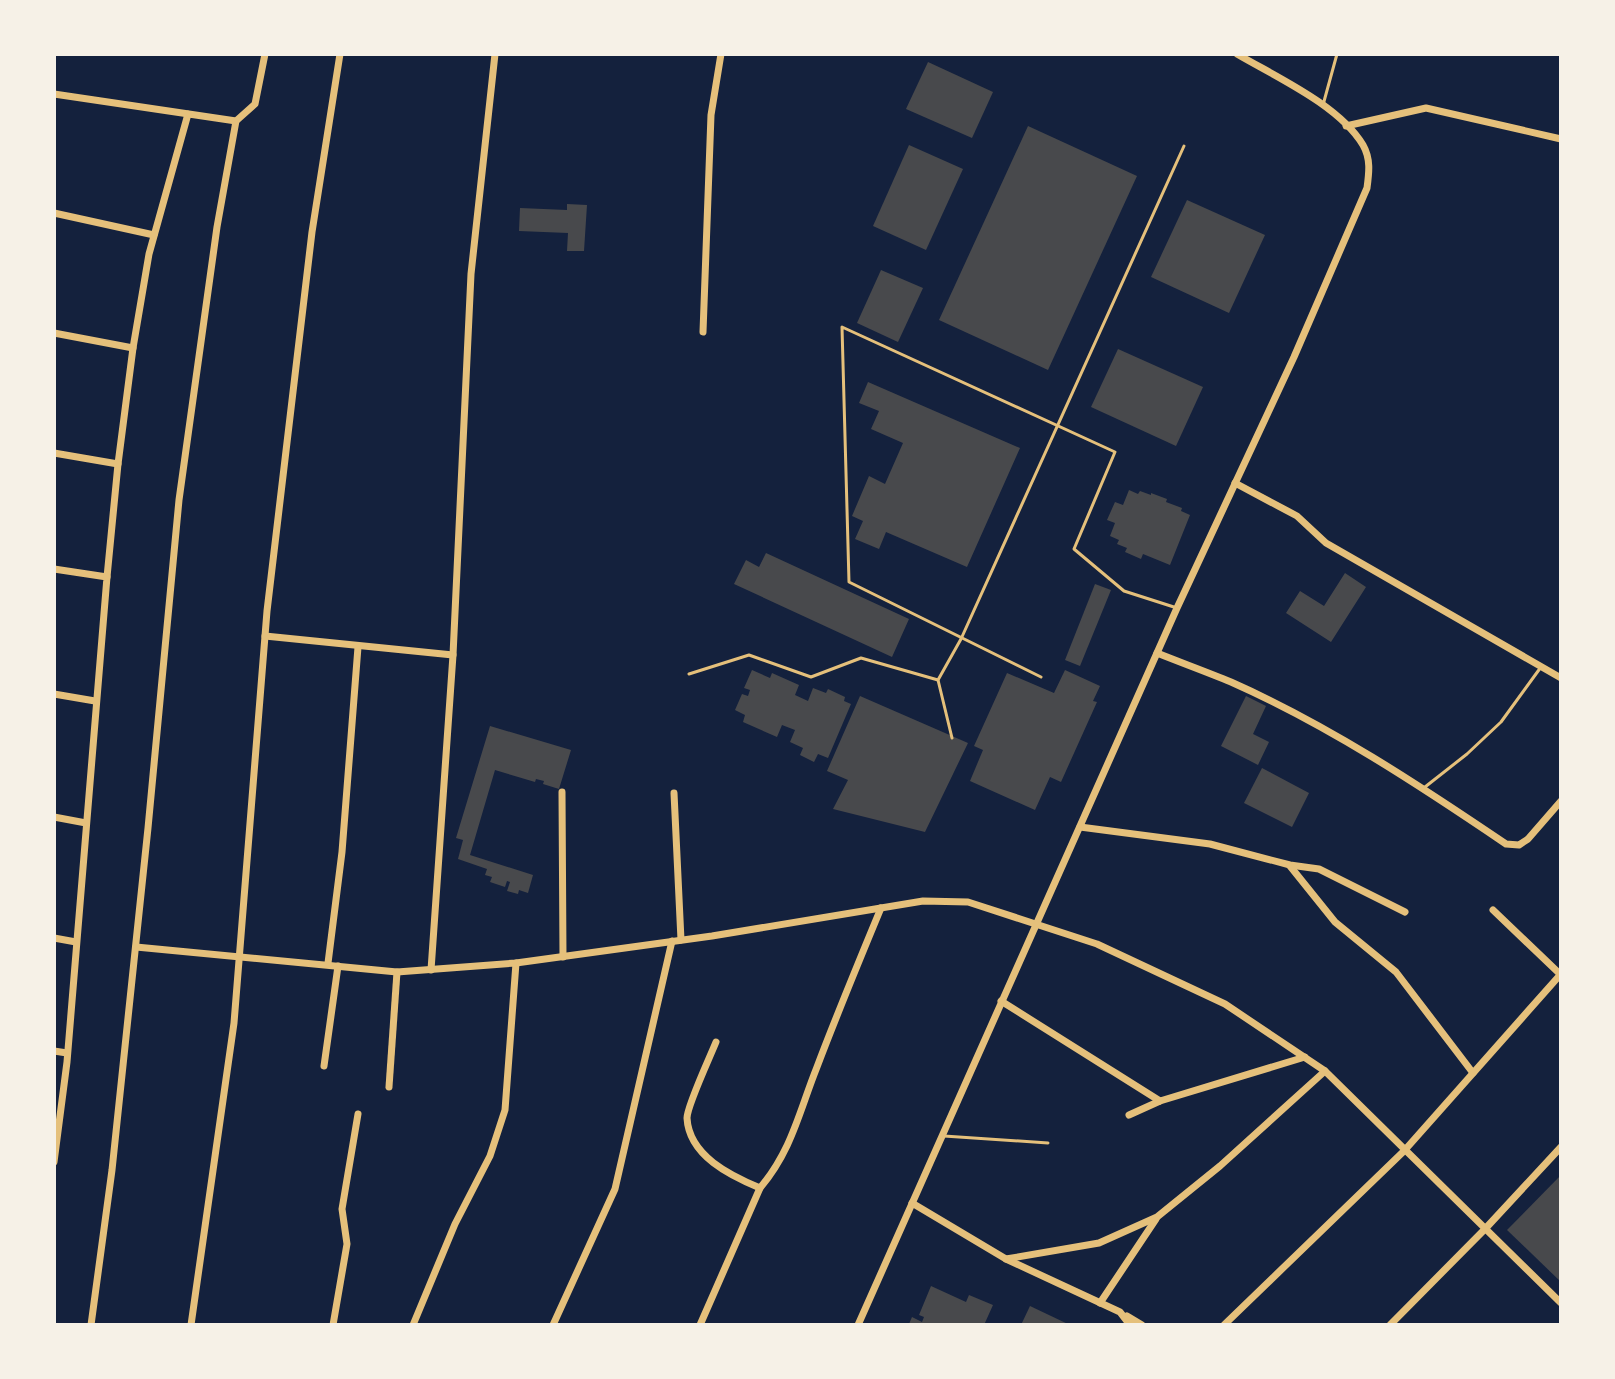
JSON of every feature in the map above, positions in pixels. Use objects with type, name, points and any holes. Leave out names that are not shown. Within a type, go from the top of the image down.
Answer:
[{"type":"street","points":[[91,1325],[112,1170],[136,947],[179,500],[217,227],[236,121],[255,104],[265,54]]},
{"type":"street","points":[[191,1325],[234,1023],[265,636],[312,232],[340,54]]},
{"type":"street","points":[[431,970],[453,655],[471,274],[495,54]]},
{"type":"street","points":[[703,332],[711,115],[721,54]]},
{"type":"street","points":[[858,1325],[1177,608],[1294,357],[1367,188],[1370,167],[1363,146],[1346,126],[1323,105],[1237,54]]},
{"type":"street","points":[[54,94],[236,121]]},
{"type":"street","points":[[1346,126],[1426,108],[1561,139]]},
{"type":"street","points":[[54,1162],[67,1053],[95,701],[118,464],[133,348],[154,235],[188,114]]},
{"type":"street","points":[[54,213],[154,235]]},
{"type":"street","points":[[54,333],[133,348]]},
{"type":"street","points":[[54,453],[118,464]]},
{"type":"street","points":[[1235,483],[1297,516],[1326,543],[1561,678]]},
{"type":"street","points":[[54,569],[107,577]]},
{"type":"street","points":[[265,636],[453,655]]},
{"type":"street","points":[[328,963],[342,852],[358,647]]},
{"type":"street","points":[[1157,653],[1233,683],[1273,703],[1424,788],[1506,844],[1519,845],[1528,839],[1561,801]]},
{"type":"street","points":[[54,694],[95,701]]},
{"type":"street","points":[[562,792],[563,957]]},
{"type":"street","points":[[553,1325],[615,1189],[676,941],[674,793]]},
{"type":"street","points":[[54,817],[86,823]]},
{"type":"street","points":[[1080,827],[1210,844],[1290,865],[1319,869],[1405,912]]},
{"type":"street","points":[[1290,865],[1335,922],[1396,972],[1473,1073]]},
{"type":"street","points":[[136,947],[397,972],[563,957],[923,901],[968,902],[1097,944],[1225,1004],[1305,1057],[1325,1071],[1561,1303]]},
{"type":"street","points":[[700,1325],[760,1188],[776,1170],[788,1148],[815,1070],[881,908]]},
{"type":"street","points":[[1224,1325],[1404,1151],[1560,975],[1493,910]]},
{"type":"street","points":[[54,938],[76,942]]},
{"type":"street","points":[[413,1325],[455,1224],[490,1156],[505,1110],[516,963]]},
{"type":"street","points":[[324,1066],[338,966]]},
{"type":"street","points":[[389,1087],[397,972]]},
{"type":"street","points":[[1001,1001],[1160,1101]]},
{"type":"street","points":[[716,1042],[687,1116],[692,1135],[703,1155],[735,1178],[760,1188]]},
{"type":"street","points":[[54,1051],[67,1053]]},
{"type":"street","points":[[1129,1115],[1160,1101],[1305,1057]]},
{"type":"street","points":[[1006,1259],[1099,1243],[1157,1217],[1220,1166],[1325,1071]]},
{"type":"street","points":[[333,1325],[347,1244],[342,1209],[358,1114]]},
{"type":"street","points":[[1390,1325],[1561,1147]]},
{"type":"street","points":[[912,1203],[1006,1259],[1142,1325]]},
{"type":"street","points":[[1100,1303],[1157,1217]]},
{"type":"street","points":[[1120,1312],[1130,1325]]},
{"type":"lane","points":[[1323,105],[1337,54]]},
{"type":"lane","points":[[952,738],[938,680],[961,639],[1184,146]]},
{"type":"lane","points":[[1041,677],[849,582],[842,327],[1115,452],[1074,549],[1124,591],[1177,608]]},
{"type":"lane","points":[[689,674],[749,655],[811,677],[861,658],[938,680]]},
{"type":"lane","points":[[1424,788],[1501,722],[1541,667]]},
{"type":"lane","points":[[942,1136],[1048,1143]]},
{"type":"building","points":[[928,62],[993,92],[972,138],[906,109]]},
{"type":"building","points":[[1028,126],[1137,176],[1048,370],[939,320]]},
{"type":"building","points":[[909,145],[963,169],[926,250],[873,226]]},
{"type":"building","points":[[1187,200],[1265,235],[1229,313],[1151,277]]},
{"type":"building","points":[[567,204],[587,205],[584,251],[567,251],[568,233],[519,231],[520,208],[567,210]]},
{"type":"building","points":[[881,270],[923,288],[898,342],[857,323]]},
{"type":"building","points":[[1118,349],[1203,387],[1176,446],[1091,407]]},
{"type":"building","points":[[868,382],[1020,448],[967,567],[886,532],[879,549],[855,539],[863,521],[852,516],[869,476],[885,484],[903,443],[871,429],[879,411],[859,403]]},
{"type":"building","points":[[1129,490],[1167,499],[1166,502],[1190,515],[1170,565],[1143,554],[1141,559],[1125,552],[1127,548],[1117,544],[1119,540],[1110,536],[1115,523],[1107,520],[1115,502],[1123,505]]},
{"type":"building","points":[[766,553],[909,619],[892,657],[734,584],[746,560],[759,567]]},
{"type":"building","points":[[1345,573],[1366,587],[1331,642],[1286,613],[1300,591],[1324,606]]},
{"type":"building","points":[[1095,584],[1111,590],[1080,666],[1065,660]]},
{"type":"building","points":[[752,670],[770,678],[772,673],[799,685],[795,695],[808,701],[813,688],[826,693],[828,689],[845,697],[844,701],[851,704],[828,758],[818,754],[814,762],[800,755],[803,748],[790,742],[795,730],[782,725],[777,737],[743,722],[745,715],[735,710],[742,694],[748,696],[750,690],[744,688]]},
{"type":"building","points":[[1065,670],[1100,686],[1093,701],[1097,702],[1061,782],[1050,777],[1035,810],[970,781],[983,750],[974,746],[1007,673],[1054,693]]},
{"type":"building","points":[[860,696],[968,743],[925,832],[833,809],[848,780],[827,771]]},
{"type":"building","points":[[1246,696],[1266,706],[1253,734],[1269,742],[1258,765],[1221,746]]},
{"type":"building","points":[[490,726],[571,750],[559,789],[543,784],[544,781],[536,779],[535,782],[495,770],[470,855],[533,875],[528,893],[507,891],[510,882],[507,881],[505,887],[490,882],[492,877],[485,875],[487,869],[458,859],[463,840],[456,838]]},
{"type":"building","points":[[1262,768],[1309,793],[1292,827],[1244,803]]},
{"type":"building","points":[[1561,1175],[1561,1282],[1507,1230]]},
{"type":"building","points":[[931,1286],[966,1302],[969,1295],[993,1305],[984,1325],[909,1324],[912,1317],[922,1322],[924,1317],[919,1315]]},
{"type":"building","points":[[1030,1306],[1070,1325],[1021,1325]]}]
